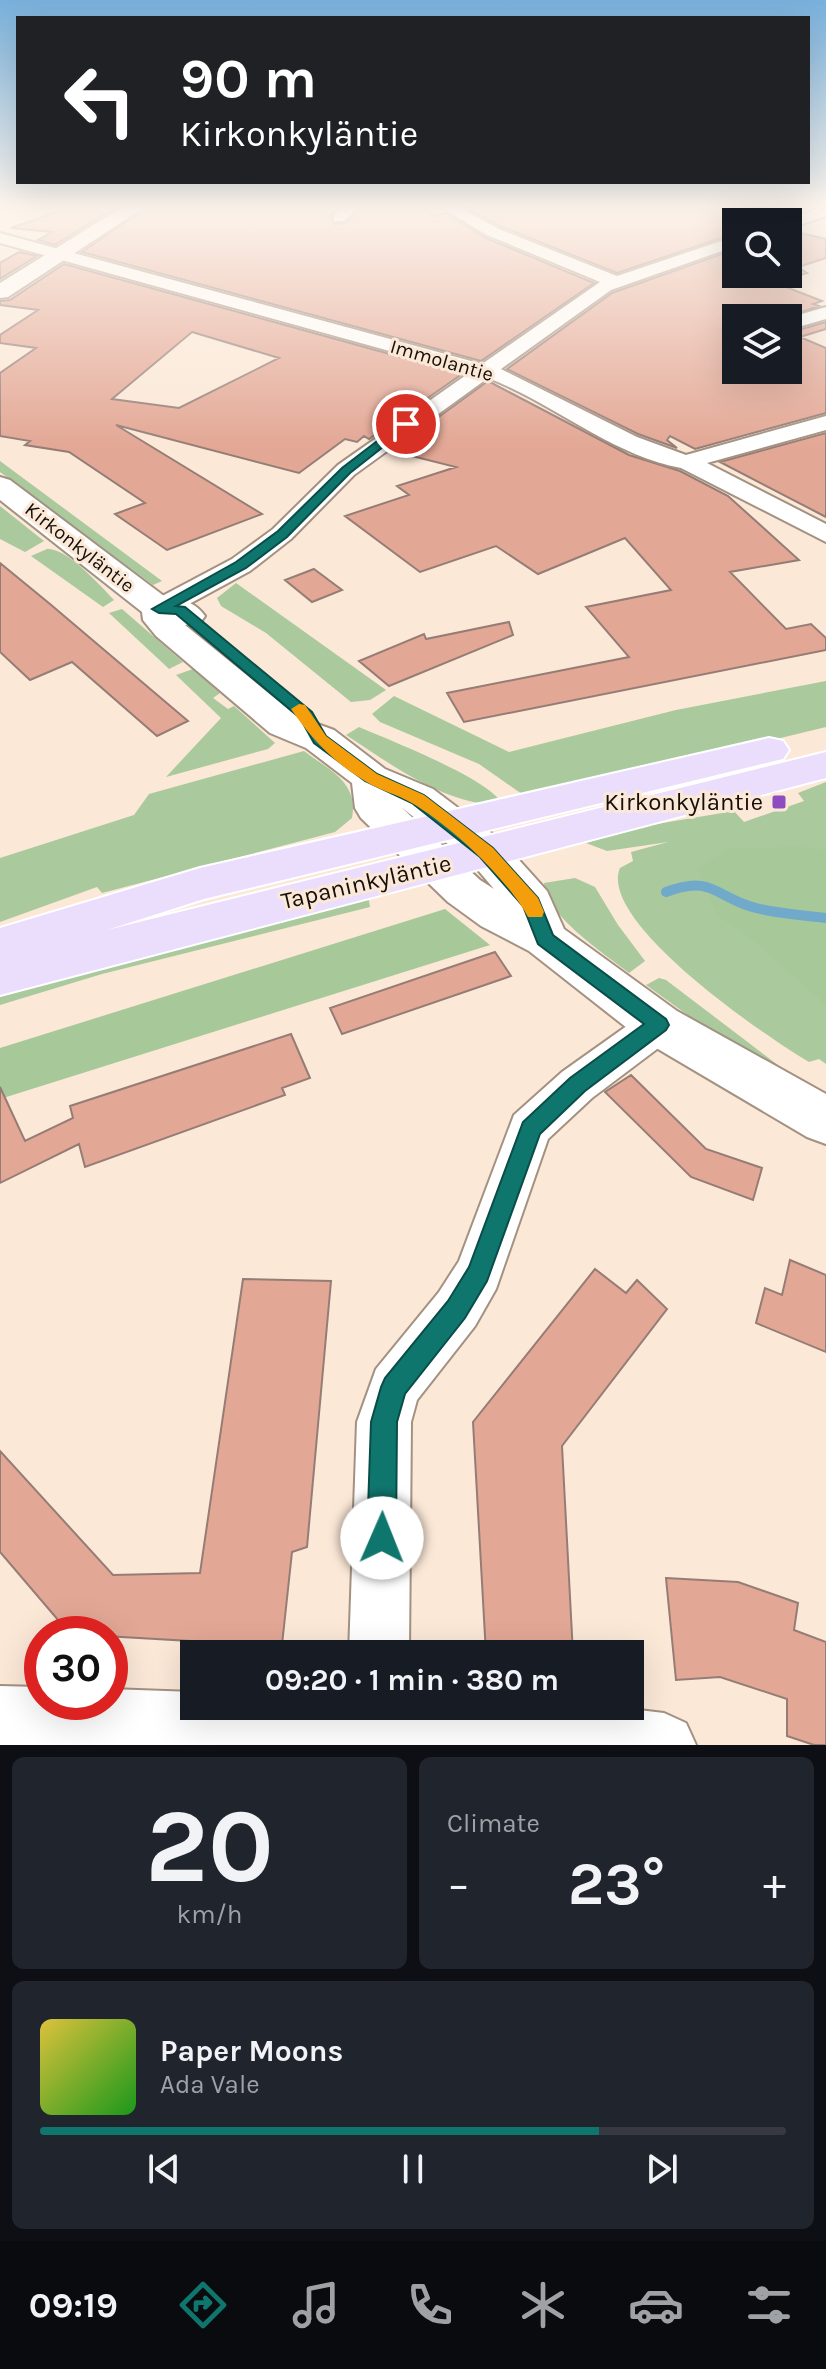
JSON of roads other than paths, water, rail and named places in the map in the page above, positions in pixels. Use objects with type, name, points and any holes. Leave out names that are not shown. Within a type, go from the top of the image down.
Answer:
[{"type":"main road","name":"Tapaninkyläntie","points":[[0,976],[221,915],[419,851],[453,824],[826,736]]},
{"type":"main road","name":"Tapaninkyläntie","points":[[0,946],[200,884],[419,851],[487,852],[826,765]]},
{"type":"street","name":"Immolantie","points":[[173,285],[499,375],[629,442],[670,459],[687,462],[826,534]]},
{"type":"street","points":[[159,609],[241,565],[282,534],[346,470],[607,285]]},
{"type":"street","points":[[802,320],[826,313]]},
{"type":"street","points":[[802,326],[826,334]]},
{"type":"street","points":[[687,462],[826,423]]},
{"type":"street","name":"Kirkonkyläntie","points":[[0,486],[159,609],[160,620],[168,629],[284,725],[320,739],[371,778],[418,799],[487,852],[531,903],[545,939]]},
{"type":"street","points":[[371,778],[376,808],[419,851],[497,914],[545,939],[659,1025],[826,1121]]},
{"type":"street","points":[[379,1640],[384,1422],[394,1387],[457,1309],[479,1273],[530,1128],[577,1085],[659,1025]]},
{"type":"street","points":[[0,1717],[180,1717]]},
{"type":"street","points":[[402,1720],[664,1745]]},
{"type":"waterway","points":[[666,892],[682,887],[705,887],[756,908],[826,918]]},
{"type":"place","name":"Kirkonkyläntie","points":[[779,802]]}]
